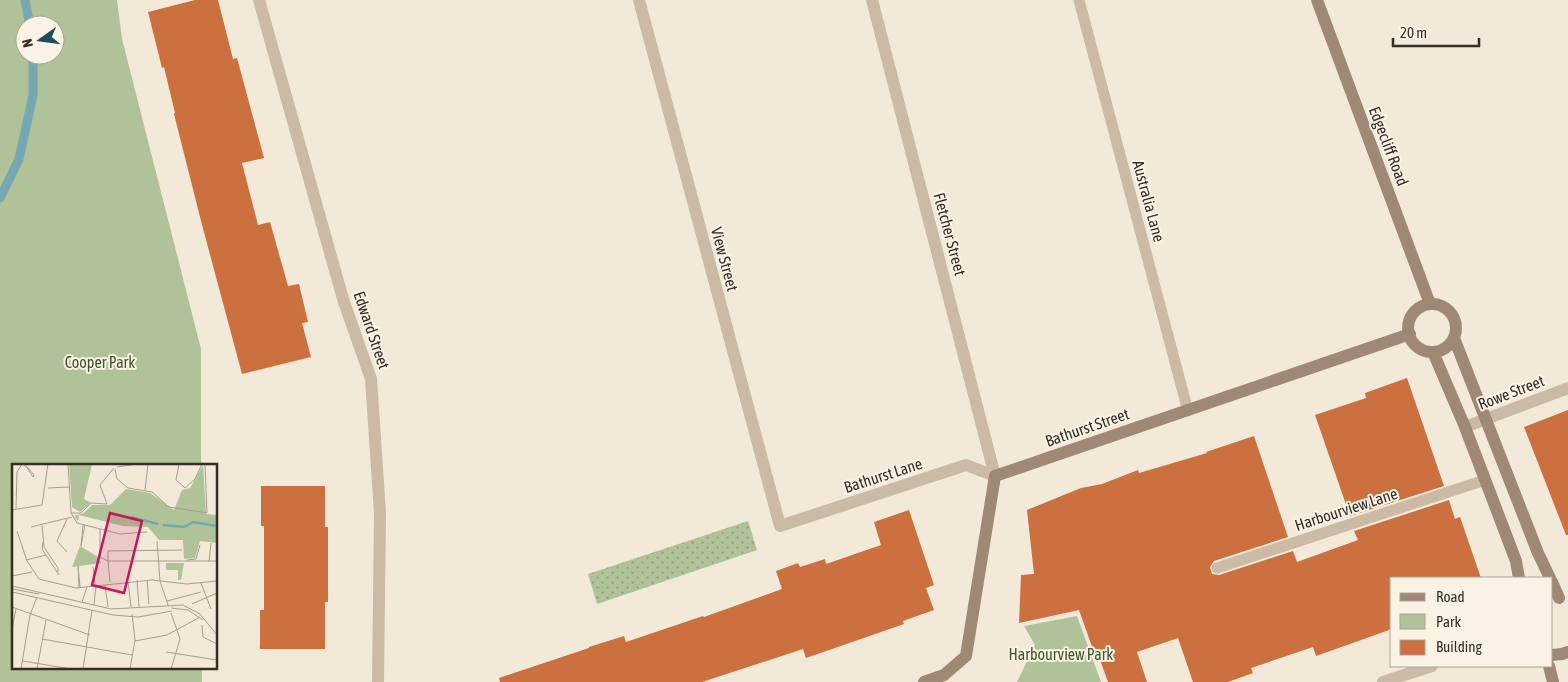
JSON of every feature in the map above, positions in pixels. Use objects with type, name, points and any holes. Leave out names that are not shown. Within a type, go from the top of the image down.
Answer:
[{"type":"street","name":"Edward Street","points":[[259,0],[343,299],[372,378],[380,513],[378,682]]},
{"type":"street","name":"View Street","points":[[639,0],[780,526]]},
{"type":"street","name":"Fletcher Street","points":[[872,0],[996,476]]},
{"type":"street","name":"Edgecliff Road","points":[[1317,0],[1430,304]]},
{"type":"street","points":[[1430,304],[1444,307],[1453,317],[1456,331],[1454,338],[1440,351],[1433,352],[1420,348],[1414,344],[1410,334],[1408,331],[1412,316],[1422,306],[1430,304]]},
{"type":"street","name":"Bathurst Street","points":[[996,476],[1410,334]]},
{"type":"street","points":[[1454,338],[1538,553],[1550,577]]},
{"type":"street","points":[[1433,352],[1466,427],[1516,561],[1519,577]]},
{"type":"street","name":"Rowe Street","points":[[1466,427],[1568,388]]},
{"type":"street","name":"Bathurst Lane","points":[[780,526],[966,465],[996,476]]},
{"type":"street","points":[[924,682],[944,675],[966,656],[996,476]]},
{"type":"street","points":[[1553,584],[1560,599]]},
{"type":"street","points":[[1553,655],[1568,652]]},
{"type":"street","points":[[1383,682],[1429,667]]},
{"type":"street","points":[[1549,667],[1553,682]]},
{"type":"lane","name":"Australia Lane","points":[[1079,0],[1188,411]]},
{"type":"lane","name":"Harbourview Lane","points":[[1217,568],[1485,480]]},
{"type":"green space","name":"Cooper Park","points":[[0,0],[117,0],[122,39],[201,349],[201,464],[12,464],[12,670],[202,670],[202,682],[0,682]]},
{"type":"green space","points":[[748,521],[757,550],[597,604],[588,574]]},
{"type":"green space","name":"Harbourview Park","points":[[1077,616],[1101,682],[1017,682],[1035,645],[1024,626]]},
{"type":"building","points":[[195,0],[218,0],[233,59],[237,58],[264,158],[242,163],[258,225],[270,222],[288,286],[299,284],[308,322],[302,323],[311,357],[242,374],[201,221],[164,67],[162,68],[148,12]]},
{"type":"building","points":[[1407,378],[1444,486],[1350,516],[1315,415],[1366,398],[1365,393]]},
{"type":"building","points":[[1568,410],[1568,535],[1566,535],[1524,427]]},
{"type":"building","points":[[1254,436],[1288,537],[1214,561],[1210,567],[1212,574],[1219,575],[1293,551],[1297,562],[1358,540],[1354,531],[1449,500],[1455,519],[1460,517],[1481,577],[1390,577],[1390,630],[1316,656],[1313,647],[1251,668],[1253,673],[1228,682],[1193,682],[1178,638],[1137,652],[1147,682],[1108,682],[1099,657],[1096,658],[1079,610],[1019,623],[1021,575],[1034,574],[1027,510],[1081,488],[1102,484],[1138,470],[1139,473]]},
{"type":"building","points":[[261,486],[325,486],[325,527],[328,527],[328,602],[325,602],[325,649],[260,649],[260,610],[264,610],[264,526],[261,526]]},
{"type":"building","points":[[909,510],[934,585],[926,588],[934,610],[903,621],[904,624],[806,658],[803,649],[702,682],[500,682],[499,678],[589,647],[624,636],[626,642],[782,589],[776,571],[798,563],[800,567],[825,559],[826,564],[881,545],[874,522]]},
{"type":"waterway","points":[[25,0],[28,15]]},
{"type":"waterway","points":[[0,198],[19,159],[33,95],[33,65]]}]
